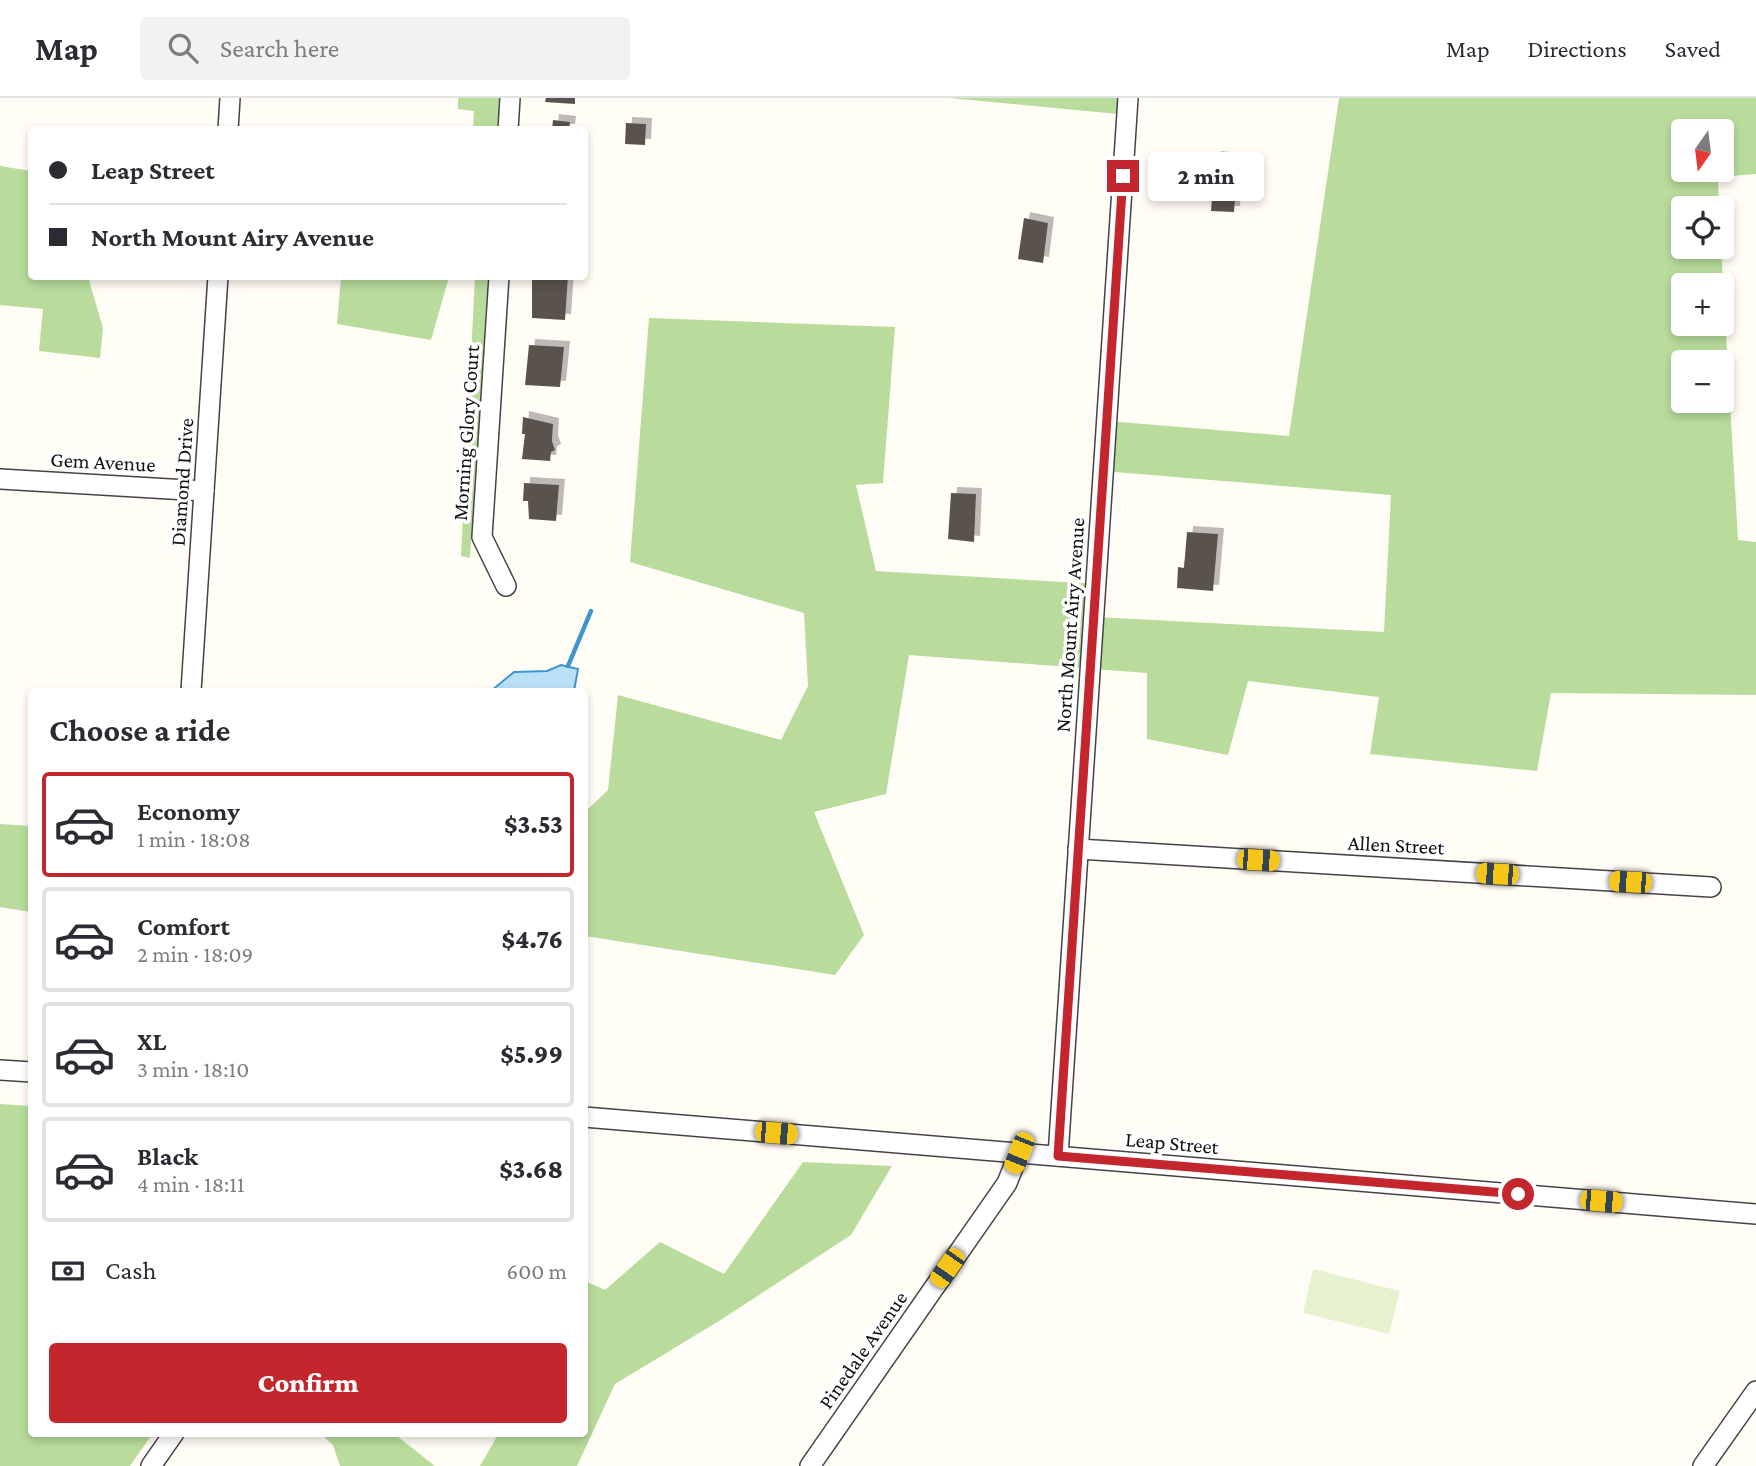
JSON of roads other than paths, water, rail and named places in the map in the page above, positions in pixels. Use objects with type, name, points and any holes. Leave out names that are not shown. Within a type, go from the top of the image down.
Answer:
[{"type":"street","points":[[228,126],[230,98]]},
{"type":"street","points":[[508,126],[510,98]]},
{"type":"street","name":"North Mount Airy Avenue","points":[[1058,1156],[1128,98]]},
{"type":"street","name":"Diamond Drive","points":[[191,688],[218,280]]},
{"type":"street","name":"Morning Glory Court","points":[[499,280],[482,537],[506,586]]},
{"type":"street","name":"Gem Avenue","points":[[0,479],[204,491]]},
{"type":"street","name":"Allen Street","points":[[1078,849],[1711,887]]},
{"type":"street","points":[[0,1070],[28,1072]]},
{"type":"street","name":"Leap Street","points":[[588,1117],[1756,1214]]},
{"type":"street","name":"Pinedale Avenue","points":[[810,1466],[1007,1183],[1019,1153]]},
{"type":"street","points":[[1703,1466],[1756,1391]]},
{"type":"street","points":[[151,1466],[171,1437]]},
{"type":"water","points":[[561,665],[578,669],[575,688],[495,688],[514,672],[547,671]]},
{"type":"waterway","points":[[568,666],[591,611]]}]
